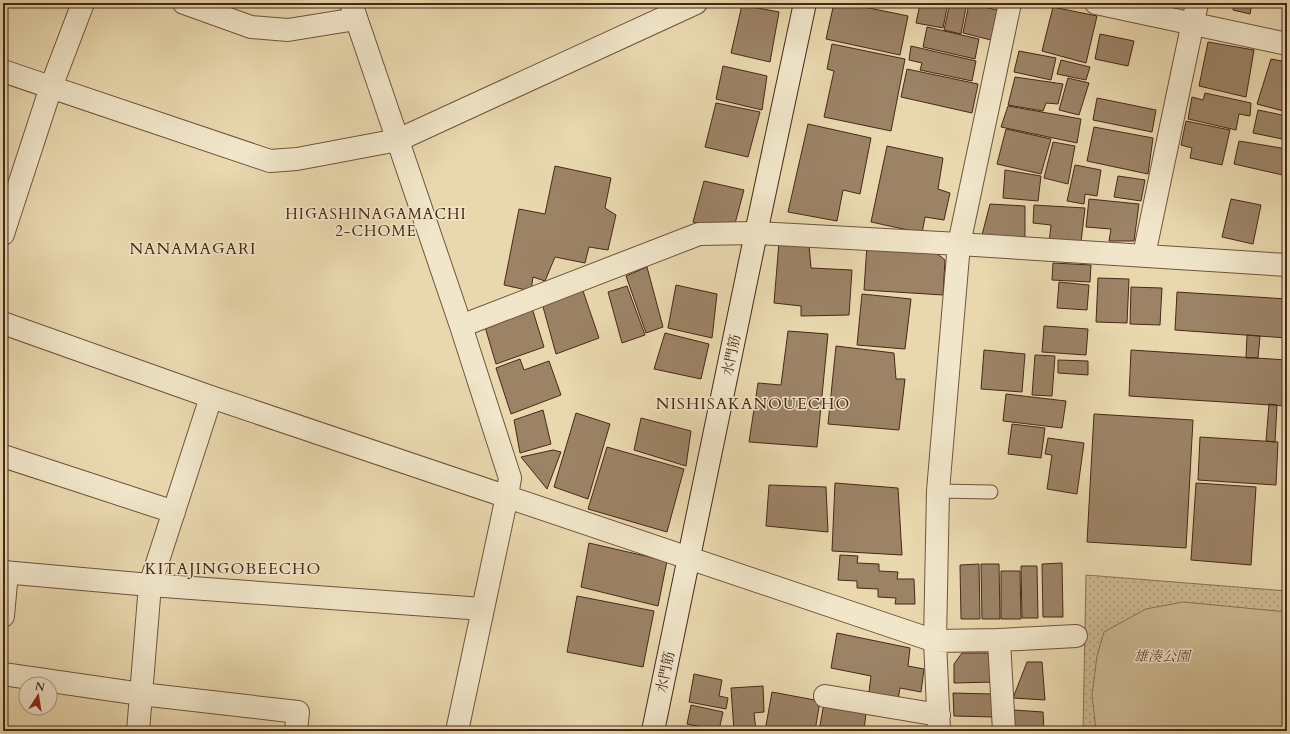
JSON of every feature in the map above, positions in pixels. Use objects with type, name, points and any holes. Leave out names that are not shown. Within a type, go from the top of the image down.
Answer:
[{"type":"street","points":[[3,234],[9,196],[83,3]]},
{"type":"street","points":[[184,3],[251,27],[288,30],[353,11],[461,326],[510,478],[457,731]]},
{"type":"street","name":"水門筋","points":[[653,731],[805,3]]},
{"type":"street","points":[[825,696],[939,723],[935,641],[938,491],[959,244],[1010,3]]},
{"type":"street","points":[[1096,3],[1195,13],[1287,44]]},
{"type":"street","points":[[3,71],[270,161],[297,159],[398,140],[681,6]]},
{"type":"street","points":[[1144,255],[1195,13]]},
{"type":"street","points":[[461,326],[698,234],[756,233],[1144,255],[1287,265]]},
{"type":"street","points":[[3,323],[211,397],[690,557],[935,641],[999,640],[1076,636]]},
{"type":"street","points":[[138,731],[150,585],[211,397]]},
{"type":"street","points":[[3,456],[174,512]]},
{"type":"street","points":[[3,616],[5,572],[150,585],[483,609]]},
{"type":"street","points":[[999,640],[1004,731]]},
{"type":"street","points":[[3,674],[141,694],[298,712],[296,731]]},
{"type":"lane","points":[[938,491],[991,492]]},
{"type":"green space","name":"雄湊公園","points":[[1086,575],[1287,591],[1287,731],[1083,731]]},
{"type":"green space","name":"雄湊公園","points":[[1183,602],[1287,612],[1287,731],[1096,731],[1092,695],[1097,656],[1104,632],[1146,609]]},
{"type":"building","points":[[834,3],[845,3],[908,16],[900,55],[826,39]]},
{"type":"building","points":[[851,3],[864,3],[863,6]]},
{"type":"building","points":[[918,3],[948,3],[943,28],[916,23],[920,4]]},
{"type":"building","points":[[950,3],[966,7],[961,34],[944,30]]},
{"type":"building","points":[[969,3],[997,10],[991,40],[963,33]]},
{"type":"building","points":[[1234,3],[1252,3],[1250,14],[1233,10]]},
{"type":"building","points":[[742,5],[779,12],[770,62],[731,53]]},
{"type":"building","points":[[1053,7],[1097,16],[1086,63],[1042,51]]},
{"type":"building","points":[[927,27],[979,39],[975,59],[923,47]]},
{"type":"building","points":[[1100,34],[1134,41],[1128,66],[1095,59]]},
{"type":"building","points":[[1208,42],[1254,50],[1246,97],[1199,86]]},
{"type":"building","points":[[832,44],[905,59],[891,131],[824,117],[834,71],[827,69]]},
{"type":"building","points":[[911,46],[976,61],[972,81],[920,70],[922,63],[909,60]]},
{"type":"building","points":[[1019,51],[1056,58],[1051,80],[1014,72]]},
{"type":"building","points":[[1271,59],[1287,62],[1287,112],[1257,104]]},
{"type":"building","points":[[1061,60],[1090,67],[1086,80],[1057,74]]},
{"type":"building","points":[[723,66],[767,76],[762,110],[716,99]]},
{"type":"building","points":[[907,69],[978,84],[972,113],[901,97]]},
{"type":"building","points":[[1015,77],[1063,84],[1058,104],[1046,103],[1043,111],[1008,105]]},
{"type":"building","points":[[1068,78],[1089,83],[1079,115],[1059,110]]},
{"type":"building","points":[[1205,93],[1251,103],[1250,116],[1239,114],[1236,130],[1188,119],[1192,97],[1203,100]]},
{"type":"building","points":[[1097,98],[1156,110],[1152,132],[1093,120]]},
{"type":"building","points":[[716,103],[760,112],[748,157],[705,147]]},
{"type":"building","points":[[1008,106],[1081,119],[1077,143],[1001,127]]},
{"type":"building","points":[[1258,110],[1287,116],[1287,140],[1253,133]]},
{"type":"building","points":[[1186,121],[1230,130],[1222,165],[1190,158],[1192,148],[1181,145]]},
{"type":"building","points":[[808,124],[871,138],[860,194],[843,190],[837,221],[788,212]]},
{"type":"building","points":[[1094,127],[1153,138],[1148,174],[1087,161]]},
{"type":"building","points":[[1006,129],[1051,139],[1041,174],[997,164]]},
{"type":"building","points":[[1239,141],[1287,149],[1287,176],[1234,164]]},
{"type":"building","points":[[1053,142],[1075,146],[1068,184],[1044,178]]},
{"type":"building","points":[[887,146],[943,158],[938,189],[950,193],[944,220],[925,217],[922,233],[871,222]]},
{"type":"building","points":[[1075,165],[1101,170],[1097,196],[1085,194],[1084,204],[1067,201]]},
{"type":"building","points":[[555,166],[611,178],[605,208],[616,215],[608,250],[589,247],[585,263],[555,257],[545,281],[533,277],[531,291],[504,285],[519,209],[545,214]]},
{"type":"building","points":[[1005,170],[1041,176],[1038,201],[1003,198]]},
{"type":"building","points":[[1118,176],[1145,180],[1141,201],[1114,197]]},
{"type":"building","points":[[704,181],[744,190],[733,231],[693,222]]},
{"type":"building","points":[[1089,199],[1139,204],[1134,241],[1109,241],[1111,229],[1086,227]]},
{"type":"building","points":[[1231,199],[1261,205],[1253,244],[1222,237]]},
{"type":"building","points":[[990,204],[1025,206],[1025,238],[982,235]]},
{"type":"building","points":[[1034,205],[1085,208],[1081,242],[1049,243],[1051,225],[1033,223]]},
{"type":"building","points":[[779,242],[809,245],[811,268],[852,270],[849,315],[801,316],[801,306],[774,303]]},
{"type":"building","points":[[867,245],[935,252],[945,260],[943,295],[864,290]]},
{"type":"building","points":[[1053,263],[1091,265],[1090,282],[1052,280]]},
{"type":"building","points":[[647,267],[663,327],[646,333],[626,276]]},
{"type":"building","points":[[1098,278],[1129,279],[1127,323],[1096,322]]},
{"type":"building","points":[[1059,282],[1089,285],[1087,310],[1057,308]]},
{"type":"building","points":[[676,285],[717,294],[712,338],[668,328]]},
{"type":"building","points":[[627,286],[645,335],[622,343],[608,292]]},
{"type":"building","points":[[1131,287],[1162,288],[1160,325],[1130,324]]},
{"type":"building","points":[[582,288],[599,338],[556,354],[542,303]]},
{"type":"building","points":[[1177,292],[1287,299],[1287,338],[1175,330]]},
{"type":"building","points":[[862,294],[911,299],[905,349],[857,345]]},
{"type":"building","points":[[532,308],[544,347],[496,364],[485,327]]},
{"type":"building","points":[[1044,326],[1088,329],[1086,355],[1042,352]]},
{"type":"building","points":[[788,331],[828,334],[817,447],[749,442],[758,383],[781,385]]},
{"type":"building","points":[[665,333],[709,344],[701,379],[654,369]]},
{"type":"building","points":[[1247,335],[1260,336],[1258,358],[1246,358]]},
{"type":"building","points":[[836,346],[894,353],[896,379],[905,379],[899,430],[828,424]]},
{"type":"building","points":[[984,350],[1025,354],[1022,392],[981,389]]},
{"type":"building","points":[[1131,350],[1287,360],[1287,406],[1129,396]]},
{"type":"building","points":[[1035,355],[1055,356],[1052,396],[1032,395]]},
{"type":"building","points":[[520,359],[524,370],[549,361],[561,395],[511,414],[496,368]]},
{"type":"building","points":[[1058,360],[1088,361],[1088,375],[1058,373]]},
{"type":"building","points":[[1006,394],[1066,401],[1062,428],[1003,421]]},
{"type":"building","points":[[1269,404],[1277,405],[1275,442],[1266,441]]},
{"type":"building","points":[[543,410],[551,444],[520,453],[514,420]]},
{"type":"building","points":[[576,413],[610,424],[588,499],[554,487]]},
{"type":"building","points":[[1094,414],[1193,420],[1186,548],[1087,542]]},
{"type":"building","points":[[641,418],[691,431],[686,466],[634,450]]},
{"type":"building","points":[[1012,424],[1045,428],[1041,458],[1008,454]]},
{"type":"building","points":[[1200,437],[1278,442],[1276,485],[1198,480]]},
{"type":"building","points":[[1048,438],[1084,443],[1077,494],[1047,489],[1052,455],[1045,454]]},
{"type":"building","points":[[607,447],[684,469],[667,532],[588,509]]},
{"type":"building","points":[[553,450],[561,452],[547,489],[521,457]]},
{"type":"building","points":[[835,483],[898,488],[902,555],[832,551]]},
{"type":"building","points":[[1196,483],[1256,487],[1251,565],[1191,560]]},
{"type":"building","points":[[769,485],[826,487],[828,532],[766,526]]},
{"type":"building","points":[[589,543],[667,561],[658,606],[581,587]]},
{"type":"building","points":[[840,555],[858,556],[857,563],[879,564],[879,571],[898,572],[897,579],[914,579],[915,604],[895,604],[896,598],[878,597],[878,589],[857,588],[857,581],[838,580]]},
{"type":"building","points":[[1062,563],[1063,617],[1043,617],[1042,564]]},
{"type":"building","points":[[979,564],[980,619],[961,619],[960,565]]},
{"type":"building","points":[[981,564],[999,564],[1000,619],[982,619]]},
{"type":"building","points":[[1021,566],[1037,566],[1038,618],[1022,618]]},
{"type":"building","points":[[1001,571],[1020,571],[1021,619],[1001,619]]},
{"type":"building","points":[[577,596],[654,611],[643,667],[567,652]]},
{"type":"building","points":[[837,633],[910,648],[908,666],[924,669],[921,692],[900,688],[897,705],[868,699],[871,676],[831,668]]},
{"type":"building","points":[[962,653],[993,653],[995,682],[954,683],[954,664]]},
{"type":"building","points":[[1027,662],[1042,662],[1045,700],[1013,698]]},
{"type":"building","points":[[694,674],[722,680],[719,696],[728,698],[726,709],[689,702]]},
{"type":"building","points":[[763,686],[764,712],[754,713],[756,731],[734,731],[731,688]]},
{"type":"building","points":[[772,692],[820,701],[815,731],[765,731]]},
{"type":"building","points":[[953,693],[992,694],[994,717],[954,716]]},
{"type":"building","points":[[824,703],[866,712],[864,731],[819,731]]},
{"type":"building","points":[[691,705],[723,712],[719,730],[687,724]]},
{"type":"building","points":[[1014,710],[1043,712],[1044,731],[1024,731],[1012,728]]},
{"type":"district","name":"HIGASHINAGAMACHI 2-CHOME","points":[[376,222]]},
{"type":"district","name":"NANAMAGARI","points":[[193,248]]},
{"type":"district","name":"NISHISAKANOUECHO","points":[[753,403]]},
{"type":"district","name":"KITAJINGOBEECHO","points":[[233,568]]}]
